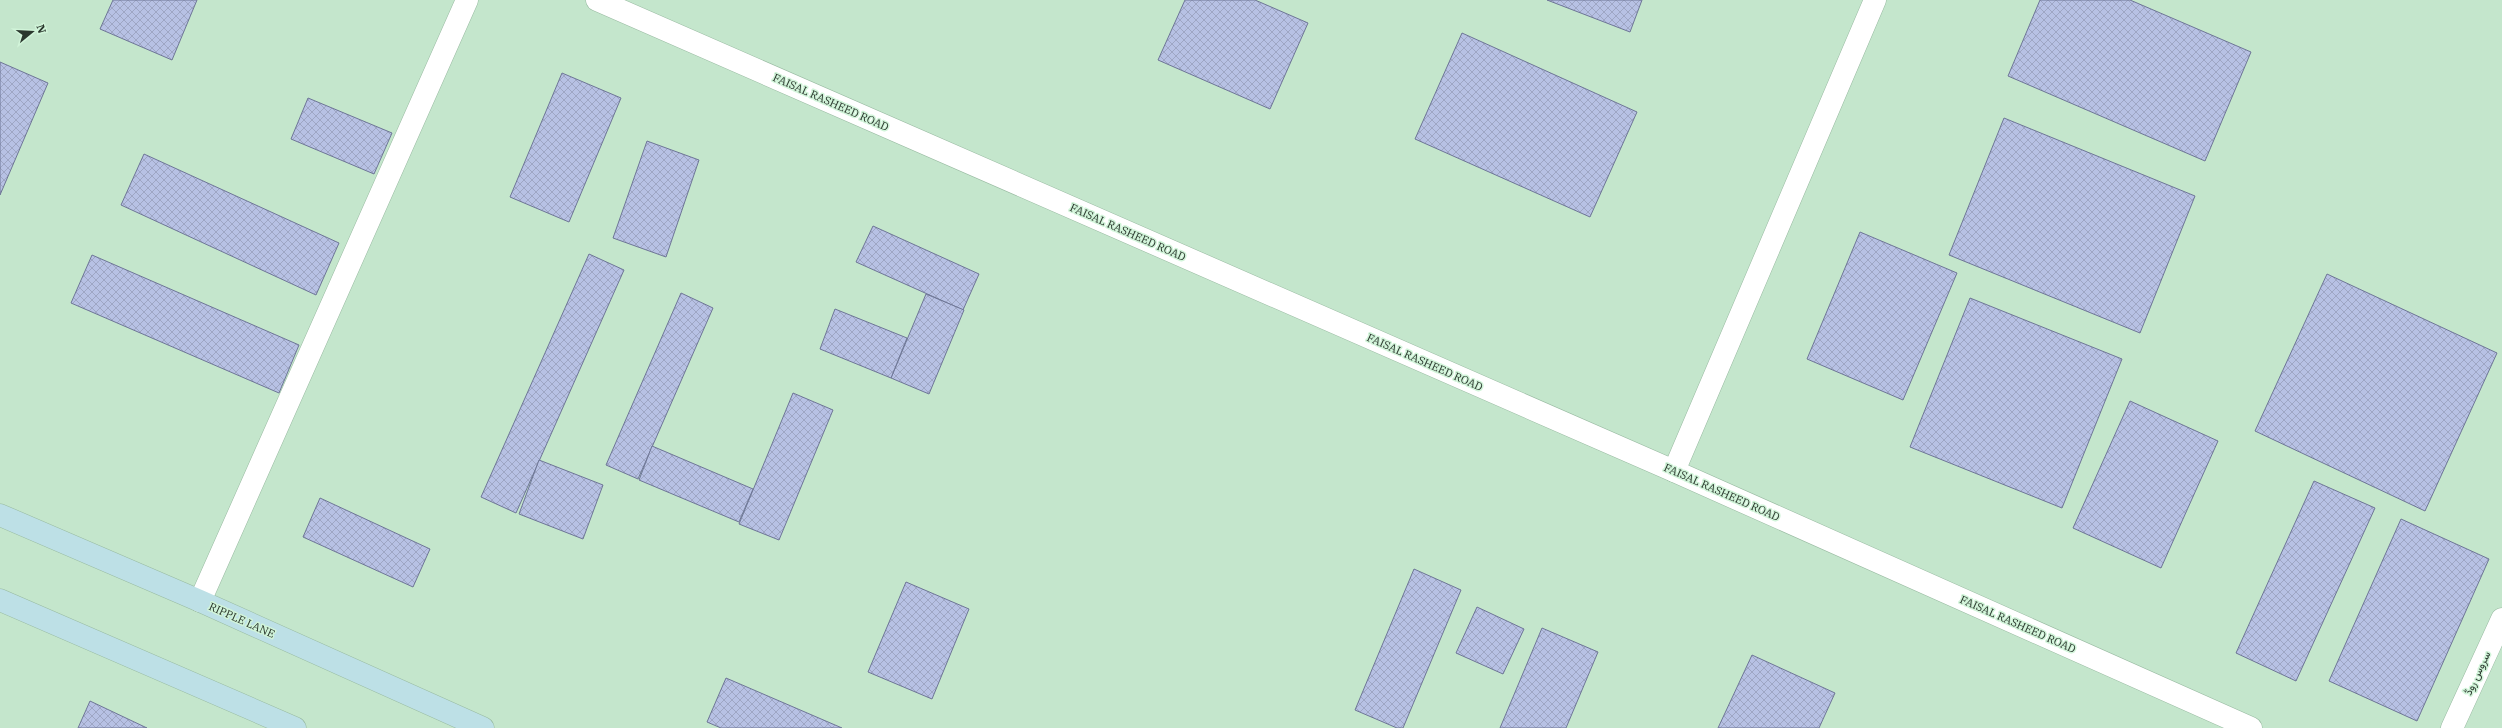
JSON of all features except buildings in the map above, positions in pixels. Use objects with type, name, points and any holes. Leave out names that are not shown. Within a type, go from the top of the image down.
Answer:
[{"type":"street","points":[[200,601],[467,0]]},
{"type":"street","name":"FAISAL RASHEED ROAD","points":[[598,0],[1674,471],[2251,728]]},
{"type":"street","points":[[1674,471],[1875,0]]},
{"type":"street","name":"RIPPLE LANE","points":[[0,515],[200,601],[483,728]]},
{"type":"street","points":[[0,600],[295,728]]},
{"type":"street","name":"سروس روڈ","points":[[2452,728],[2502,619]]}]
